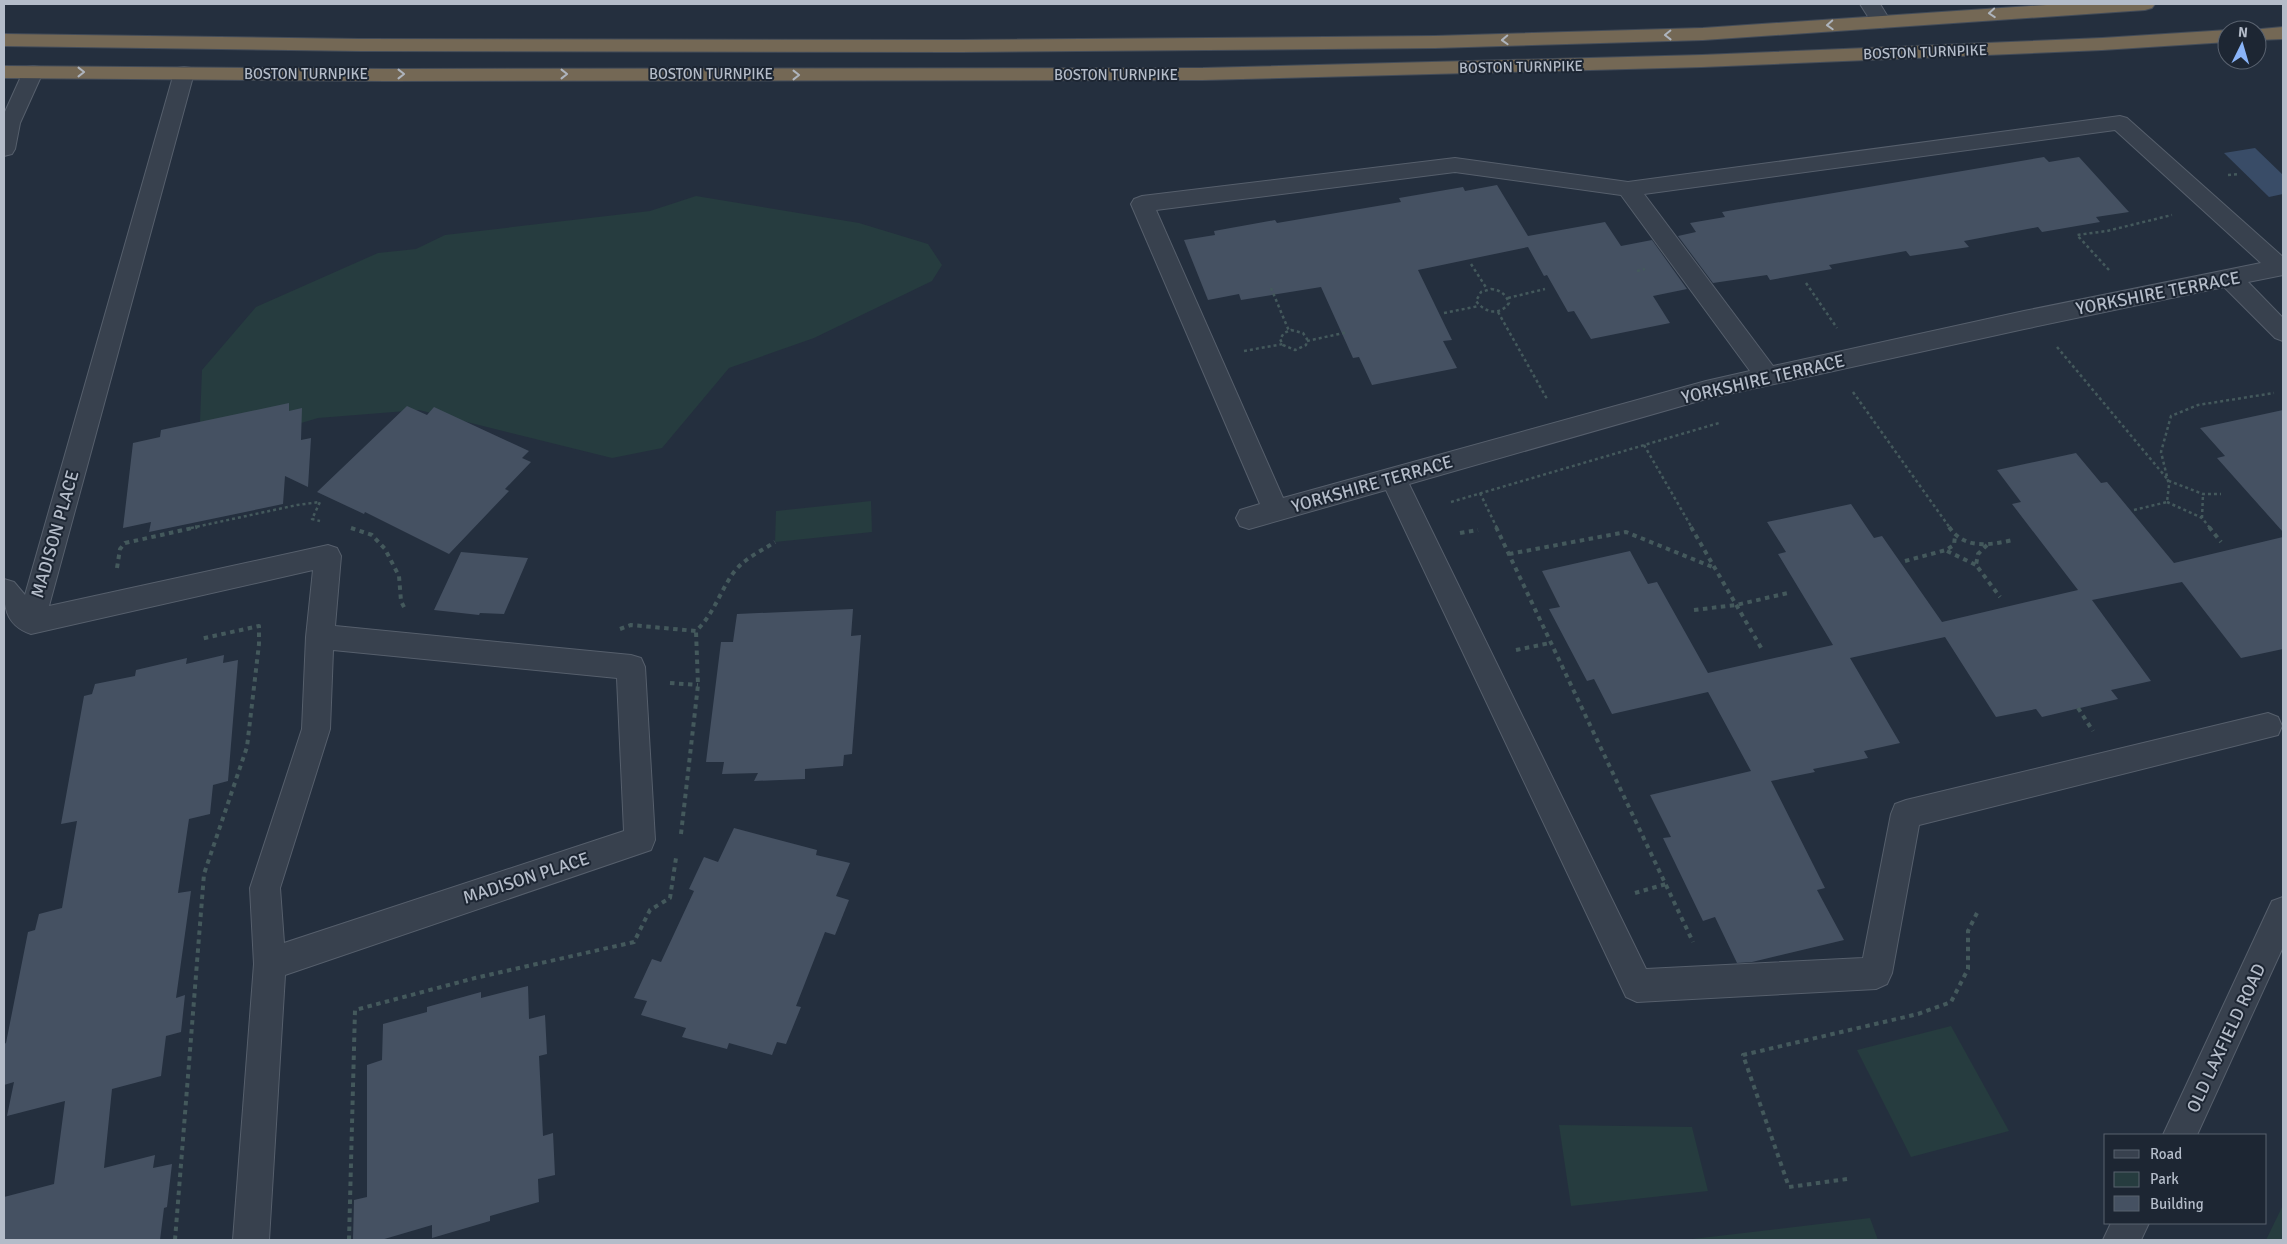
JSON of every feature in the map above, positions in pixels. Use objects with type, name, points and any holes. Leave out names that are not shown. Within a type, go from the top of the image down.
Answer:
[{"type":"highway","name":"BOSTON TURNPIKE","points":[[4,40],[360,45],[1320,44],[1703,34],[2146,4]]},
{"type":"highway","points":[[2267,34],[2283,33]]},
{"type":"highway","name":"BOSTON TURNPIKE","points":[[4,72],[1236,74],[1712,61],[2092,45],[2217,37]]},
{"type":"street","points":[[1870,4],[1881,22]]},
{"type":"street","points":[[4,149],[10,124],[33,72]]},
{"type":"street","name":"MADISON PLACE","points":[[184,73],[30,622],[328,556],[320,637],[316,729],[265,888],[270,964],[640,840],[632,667],[320,637]]},
{"type":"street","points":[[1276,511],[1142,204],[1456,165],[1628,189],[2120,123],[2282,268]]},
{"type":"street","points":[[1628,189],[1768,377]]},
{"type":"street","name":"YORKSHIRE TERRACE","points":[[1249,518],[1706,390],[2024,320],[2282,268]]},
{"type":"street","points":[[2229,278],[2283,332]]},
{"type":"street","points":[[1393,478],[1637,986],[1876,973],[1906,814],[2268,726]]},
{"type":"street","points":[[4,590],[30,622]]},
{"type":"street","name":"OLD LAXFIELD ROAD","points":[[2180,1134],[2283,912]]},
{"type":"street","points":[[251,1240],[270,964]]},
{"type":"street","points":[[2121,1240],[2129,1224]]},
{"type":"path","points":[[2225,176],[2240,174]]},
{"type":"path","points":[[2113,274],[2077,235],[2107,231],[2156,218]]},
{"type":"path","points":[[1471,264],[1487,289]]},
{"type":"path","points":[[1637,271],[1644,270]]},
{"type":"path","points":[[1806,283],[1840,331]]},
{"type":"path","points":[[1271,288],[1289,331]]},
{"type":"path","points":[[1508,298],[1508,306],[1498,312],[1486,310],[1479,306],[1476,301],[1478,294],[1487,289],[1497,290],[1508,298],[1545,289]]},
{"type":"path","points":[[1444,313],[1479,306]]},
{"type":"path","points":[[1498,312],[1547,399]]},
{"type":"path","points":[[1307,341],[1299,331],[1289,331],[1282,336],[1283,344],[1286,348],[1295,350],[1306,345],[1307,341],[1348,332]]},
{"type":"path","points":[[2053,343],[2169,480],[2203,494],[2221,494]]},
{"type":"path","points":[[1268,347],[1283,344]]},
{"type":"path","points":[[1852,389],[1890,448],[1955,536],[1972,544],[1987,545],[2013,540]]},
{"type":"path","points":[[2167,502],[2169,480],[2161,462],[2163,439],[2171,416],[2198,405],[2274,393]]},
{"type":"path","points":[[1644,445],[1763,651]]},
{"type":"path","points":[[1480,493],[1712,982]]},
{"type":"path","points":[[2202,518],[2203,494]]},
{"type":"path","points":[[117,573],[120,549],[125,543],[297,505],[320,502],[312,519],[321,521]]},
{"type":"path","points":[[2134,510],[2167,502],[2202,518],[2221,542]]},
{"type":"path","points":[[348,527],[372,535],[385,549],[399,576],[401,601],[406,610],[412,613]]},
{"type":"path","points":[[1508,554],[1626,532],[1716,568]]},
{"type":"path","points":[[1905,562],[1946,550],[1954,545],[1955,536]]},
{"type":"path","points":[[614,631],[631,625],[696,631],[708,622],[724,590],[741,564],[775,542]]},
{"type":"path","points":[[1976,565],[1978,554],[1987,545]]},
{"type":"path","points":[[1946,550],[1976,565],[2000,597]]},
{"type":"path","points":[[1694,610],[1736,605],[1788,592]]},
{"type":"path","points":[[175,1240],[204,874],[247,747],[260,644],[259,626],[200,638]]},
{"type":"path","points":[[679,844],[698,685],[696,631]]},
{"type":"path","points":[[670,683],[698,685]]},
{"type":"path","points":[[2078,708],[2092,729]]},
{"type":"path","points":[[349,1240],[355,1010],[475,978],[634,942],[650,910],[670,898],[677,852]]},
{"type":"path","points":[[1847,1179],[1789,1187],[1743,1055],[1918,1014],[1951,1002],[1968,969],[1968,931],[1978,913]]},
{"type":"green space","points":[[696,196],[859,223],[928,244],[942,265],[932,281],[814,338],[729,368],[662,448],[612,458],[419,410],[318,418],[230,444],[200,422],[202,370],[256,307],[378,253],[416,249],[445,235],[650,211]]},
{"type":"green space","points":[[871,501],[872,532],[775,542],[776,511]]},
{"type":"green space","points":[[1951,1026],[2009,1131],[1911,1157],[1857,1050]]},
{"type":"green space","points":[[1559,1125],[1692,1127],[1708,1191],[1571,1206]]},
{"type":"green space","points":[[2283,1205],[2283,1240],[2266,1240]]},
{"type":"green space","points":[[1870,1218],[1878,1240],[1684,1240]]},
{"type":"water","points":[[2255,148],[2283,175],[2283,194],[2269,197],[2224,153]]},
{"type":"building","points":[[2044,157],[2049,162],[2079,157],[2129,212],[2096,217],[2100,222],[2042,232],[2038,227],[1964,241],[1969,247],[1910,256],[1906,251],[1829,265],[1832,269],[1770,280],[1767,275],[1713,283],[1678,236],[1696,232],[1690,223],[1725,217],[1722,212]]},
{"type":"building","points":[[1497,185],[1528,236],[1605,222],[1621,246],[1652,240],[1687,289],[1653,296],[1670,323],[1591,339],[1574,311],[1568,312],[1547,275],[1544,276],[1528,247],[1418,270],[1452,340],[1443,341],[1457,368],[1372,385],[1359,357],[1353,358],[1321,287],[1241,300],[1239,294],[1208,300],[1184,240],[1215,235],[1214,231],[1275,220],[1277,223],[1401,202],[1399,198],[1463,187],[1465,191]]},
{"type":"building","points":[[289,403],[289,411],[302,408],[301,440],[311,438],[308,487],[285,476],[283,504],[149,532],[151,522],[123,528],[133,443],[160,437],[161,430]]},
{"type":"building","points":[[407,406],[427,415],[434,407],[529,451],[522,458],[531,462],[505,489],[509,491],[449,554],[365,512],[364,514],[317,492]]},
{"type":"building","points":[[2283,410],[2283,532],[2217,458],[2225,456],[2200,428]]},
{"type":"building","points":[[2076,453],[2101,483],[2107,482],[2174,563],[2283,537],[2283,649],[2241,658],[2182,582],[2092,600],[2151,681],[2111,690],[2118,699],[2042,717],[2036,709],[1996,717],[1945,637],[1850,658],[1900,743],[1864,751],[1868,758],[1813,769],[1815,772],[1771,781],[1825,888],[1817,890],[1844,940],[1752,962],[1737,963],[1715,917],[1703,921],[1663,838],[1671,837],[1650,795],[1751,771],[1708,692],[1612,714],[1594,679],[1587,681],[1549,609],[1560,607],[1542,571],[1630,551],[1648,584],[1657,582],[1708,673],[1833,645],[1778,554],[1786,552],[1767,522],[1851,504],[1874,538],[1882,536],[1942,622],[2078,590],[2012,504],[2021,502],[1997,470]]},
{"type":"building","points":[[461,552],[528,558],[504,614],[480,613],[479,615],[434,610]]},
{"type":"building","points":[[853,609],[851,636],[861,635],[852,754],[844,755],[843,766],[805,769],[805,779],[754,781],[758,773],[722,774],[724,762],[706,762],[721,642],[733,642],[737,614]]},
{"type":"building","points":[[224,655],[223,663],[238,660],[228,781],[213,785],[210,814],[189,819],[178,893],[191,891],[176,998],[185,995],[181,1032],[166,1036],[161,1076],[112,1089],[104,1168],[155,1155],[153,1168],[172,1164],[167,1207],[164,1208],[160,1240],[4,1240],[4,1197],[54,1184],[65,1101],[7,1116],[14,1082],[4,1085],[4,1044],[6,1043],[28,932],[35,930],[39,914],[62,908],[77,821],[61,824],[84,696],[92,694],[95,684],[135,676],[136,670],[187,658],[186,664]]},
{"type":"building","points":[[734,828],[817,850],[816,855],[850,863],[836,896],[849,900],[835,935],[825,932],[796,1006],[801,1007],[786,1044],[777,1042],[772,1055],[729,1043],[727,1049],[682,1037],[686,1028],[641,1015],[647,1001],[634,998],[652,959],[661,962],[694,891],[689,889],[704,857],[718,862]]},
{"type":"building","points":[[528,986],[529,1019],[545,1015],[547,1054],[539,1056],[543,1136],[553,1133],[555,1175],[538,1179],[539,1202],[490,1216],[490,1221],[432,1238],[432,1225],[381,1240],[353,1240],[354,1200],[367,1197],[367,1065],[382,1060],[383,1024],[427,1012],[427,1007],[481,992],[481,998]]}]
